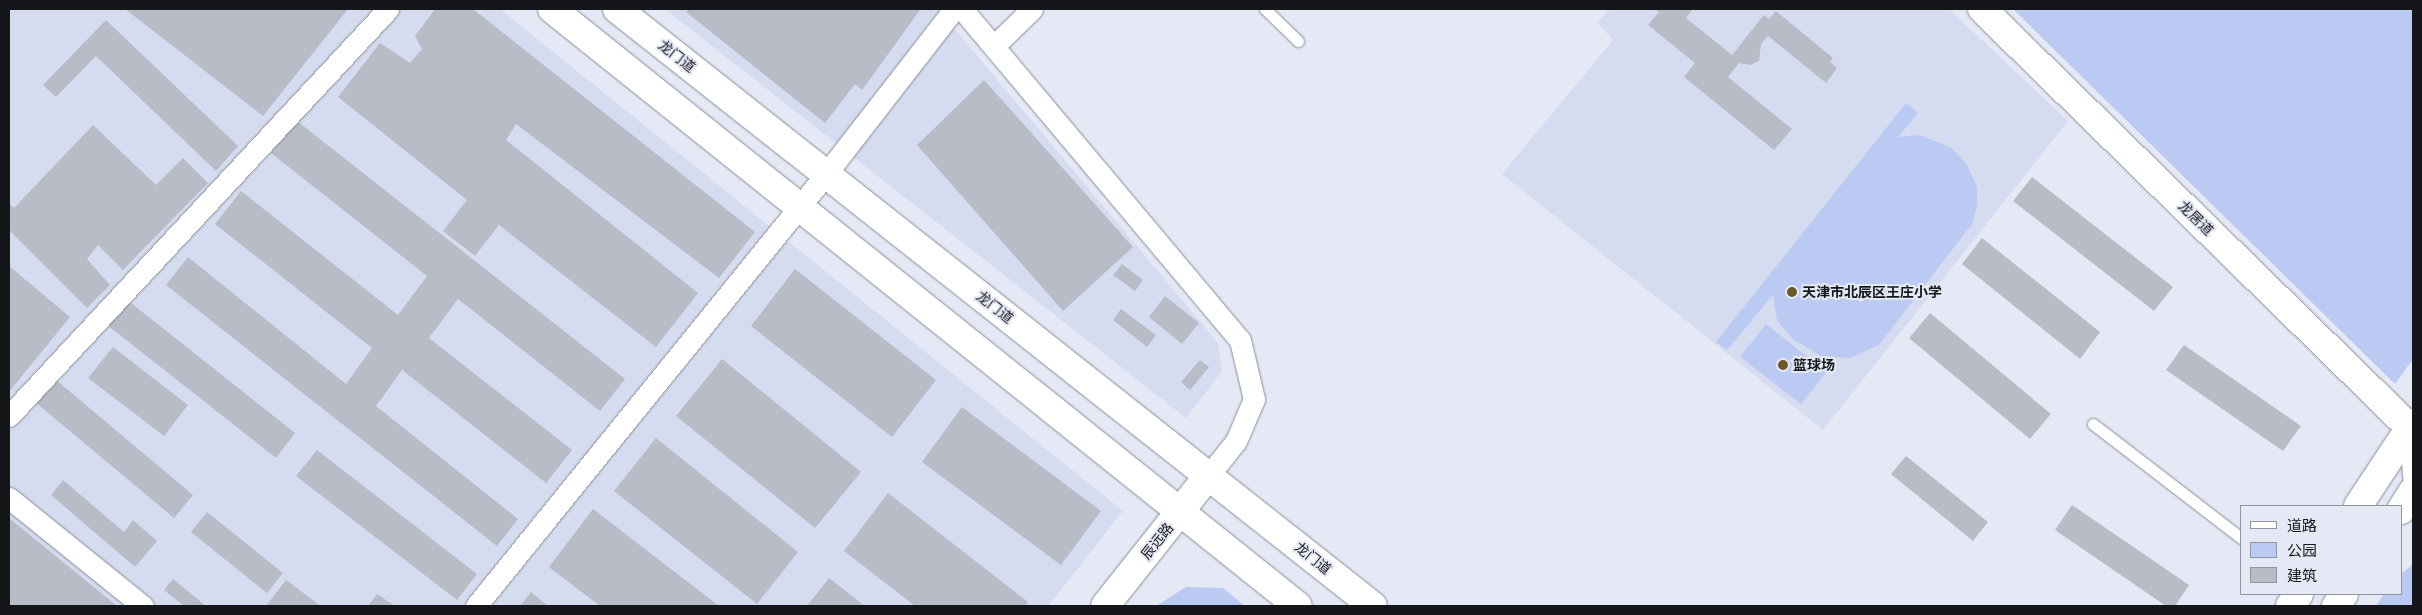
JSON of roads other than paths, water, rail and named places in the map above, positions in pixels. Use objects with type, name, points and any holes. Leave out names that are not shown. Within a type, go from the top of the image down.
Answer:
[{"type":"main road","points":[[552,9],[1298,606]]},
{"type":"main road","name":"龙门道","points":[[617,9],[1373,606]]},
{"type":"main road","name":"龙居道","points":[[1982,9],[2412,426]]},
{"type":"main road","points":[[2359,505],[2412,426]]},
{"type":"main road","name":"辰远路","points":[[1105,606],[1209,476]]},
{"type":"main road","points":[[2402,508],[2413,491]]},
{"type":"main road","points":[[2290,606],[2298,595]]},
{"type":"main road","points":[[2336,606],[2343,595]]},
{"type":"street","points":[[9,416],[388,9]]},
{"type":"street","points":[[476,606],[798,205],[826,174],[954,9]]},
{"type":"street","points":[[962,9],[1240,340],[1254,399],[1236,441],[1209,476]]},
{"type":"street","points":[[994,46],[1032,9]]},
{"type":"street","points":[[2412,426],[2413,476]]},
{"type":"street","points":[[9,498],[143,606]]},
{"type":"lane","points":[[1265,9],[1298,42]]},
{"type":"lane","points":[[2093,424],[2240,537]]},
{"type":"place","name":"天津市北辰区王庄小学","points":[[1792,292]]},
{"type":"place","name":"篮球场","points":[[1783,365]]}]
